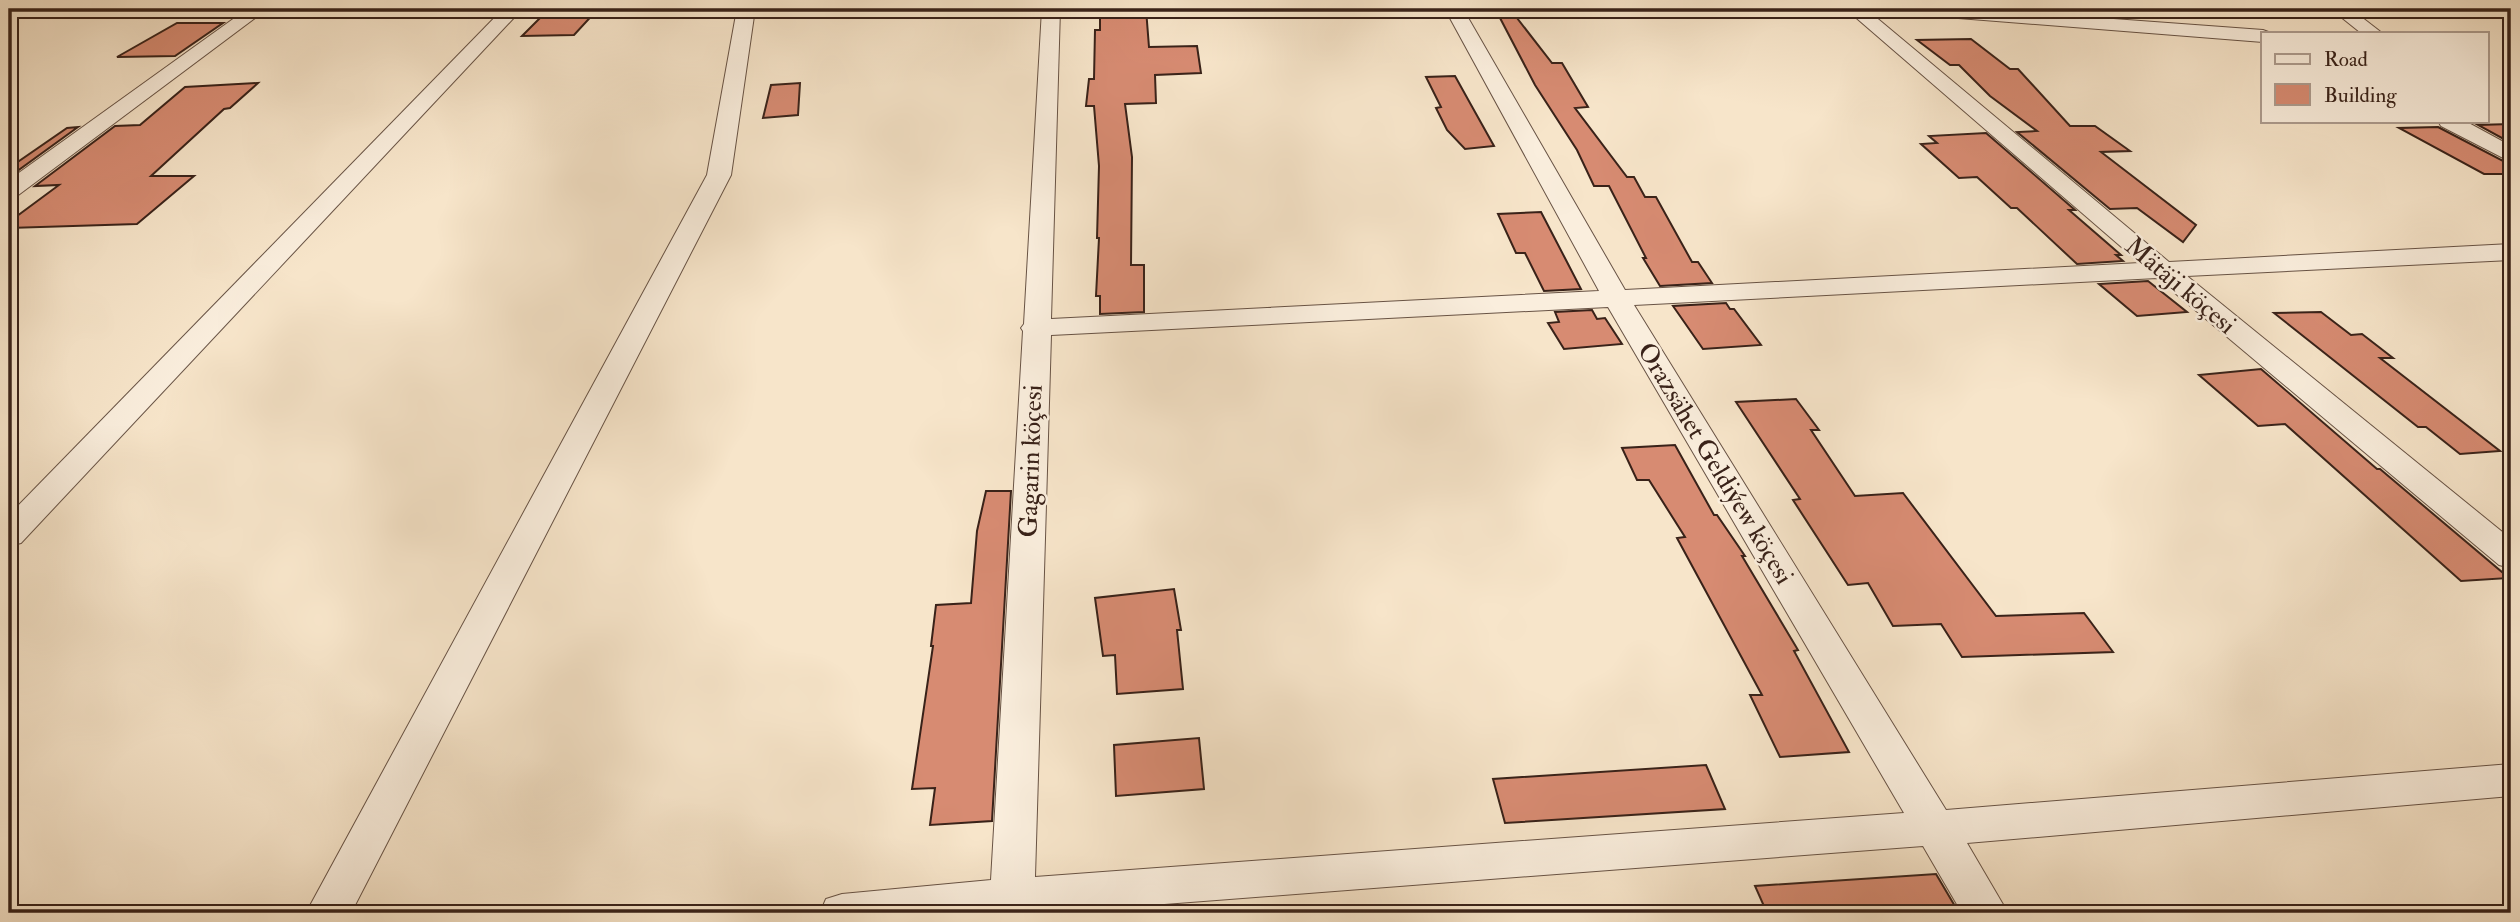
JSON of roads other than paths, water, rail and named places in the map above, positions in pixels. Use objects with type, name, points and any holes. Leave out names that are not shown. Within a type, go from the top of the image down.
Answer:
[{"type":"street","points":[[9,191],[258,9]]},
{"type":"street","points":[[9,534],[513,9]]},
{"type":"street","points":[[328,913],[719,175],[747,9]]},
{"type":"street","name":"Gagarin köçesi","points":[[1012,905],[1035,328],[1051,9]]},
{"type":"street","name":"Orazsähet Geldiýew köçesi","points":[[1454,9],[1616,298],[1986,913]]},
{"type":"street","name":"Mätäji köçesi","points":[[1855,9],[2161,268],[2511,557]]},
{"type":"street","points":[[1908,9],[2261,36]]},
{"type":"street","points":[[2340,9],[2372,32]]},
{"type":"street","points":[[2451,122],[2511,155]]},
{"type":"street","points":[[1035,328],[2511,252]]},
{"type":"street","points":[[842,913],[1012,905],[2511,780]]}]
